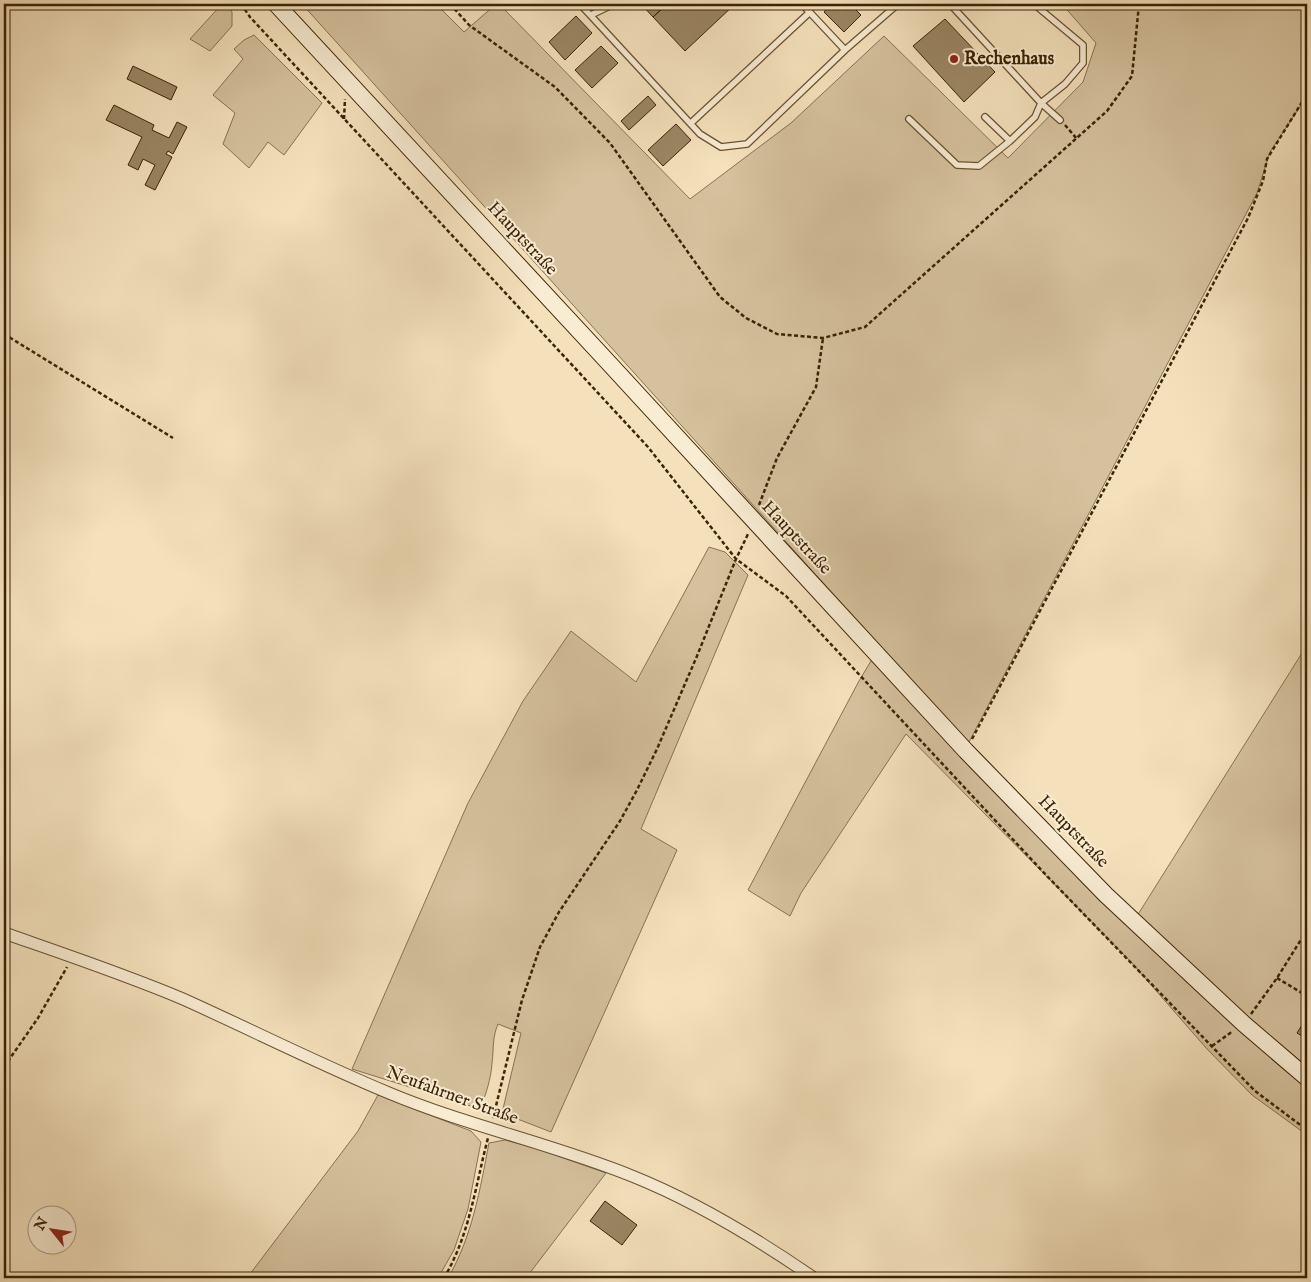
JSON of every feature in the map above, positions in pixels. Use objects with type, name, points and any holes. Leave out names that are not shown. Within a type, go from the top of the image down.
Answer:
[{"type":"main road","name":"Hauptstraße","points":[[276,4],[966,751],[1106,895],[1244,1024],[1307,1078]]},
{"type":"street","name":"Neufahrner Straße","points":[[4,933],[180,998],[389,1093],[490,1129],[610,1167],[716,1216],[755,1238],[814,1278]]},
{"type":"lane","points":[[580,4],[700,134],[722,147],[747,144],[845,50],[898,4]]},
{"type":"lane","points":[[591,15],[614,4]]},
{"type":"lane","points":[[802,4],[845,50]]},
{"type":"lane","points":[[950,4],[1041,103],[1060,120]]},
{"type":"lane","points":[[1012,4],[1017,4]]},
{"type":"lane","points":[[909,119],[956,165],[979,166],[1010,141],[1035,117],[1041,103],[1065,84],[1083,63],[1083,45],[1034,4]]},
{"type":"lane","points":[[691,123],[810,12]]},
{"type":"lane","points":[[985,117],[1010,141]]},
{"type":"path","points":[[240,4],[250,18],[648,447],[736,559],[786,596],[1046,875],[1255,1091],[1307,1130]]},
{"type":"path","points":[[450,4],[469,25],[555,87],[610,143],[720,297],[746,318],[777,334],[823,338],[865,327],[1107,111],[1132,76],[1139,4]]},
{"type":"path","points":[[966,751],[1248,218],[1263,181],[1267,159],[1307,94]]},
{"type":"path","points":[[1060,120],[1077,139]]},
{"type":"path","points":[[4,334],[173,438]]},
{"type":"path","points":[[444,1278],[462,1242],[471,1217],[490,1129],[522,1000],[540,947],[559,912],[620,821],[637,790],[671,716],[736,559],[754,522],[763,492],[777,458],[816,387],[823,338]]},
{"type":"path","points":[[1212,1046],[1244,1024],[1277,978],[1307,930]]},
{"type":"path","points":[[4,1067],[38,1018],[72,957]]},
{"type":"path","points":[[1277,978],[1307,996]]},
{"type":"shaded area","points":[[222,4],[227,4],[232,12],[232,26],[210,51],[190,39]]},
{"type":"shaded area","points":[[302,4],[436,4],[464,32],[496,4],[499,4],[690,199],[791,123],[884,36],[1008,158],[1083,82],[1096,43],[1062,4],[1307,4],[1307,96],[1270,152],[1257,193],[969,742],[1137,916],[1302,653],[1307,655],[1307,1135],[1252,1095],[1207,1049],[1131,962],[906,734],[801,893],[790,916],[748,890],[859,681],[880,646]]},
{"type":"shaded area","points":[[254,35],[322,103],[284,155],[268,142],[249,168],[223,144],[235,113],[213,95],[243,59],[234,49],[244,40]]},
{"type":"shaded area","points":[[709,547],[725,552],[748,575],[641,829],[677,850],[551,1132],[502,1113],[521,1033],[498,1024],[494,1039],[489,1081],[480,1109],[352,1069],[468,803],[523,701],[571,631],[636,682]]},
{"type":"shaded area","points":[[378,1095],[471,1131],[481,1142],[468,1209],[454,1250],[438,1278],[247,1278],[358,1131]]},
{"type":"shaded area","points":[[505,1140],[538,1149],[606,1173],[526,1278],[448,1278],[469,1230],[489,1143]]},
{"type":"building","points":[[641,4],[667,4],[653,17]]},
{"type":"building","points":[[667,4],[735,4],[685,51],[653,17]]},
{"type":"building","points":[[831,4],[850,4],[861,15],[844,32],[824,12]]},
{"type":"building","points":[[576,16],[592,33],[565,60],[549,42]]},
{"type":"building","name":"Rechenhaus","points":[[945,19],[995,72],[964,102],[913,46]]},
{"type":"building","points":[[601,46],[618,63],[592,88],[575,70]]},
{"type":"building","points":[[133,66],[177,87],[171,100],[127,79]]},
{"type":"building","points":[[648,96],[656,105],[629,130],[621,121]]},
{"type":"building","points":[[114,105],[154,125],[152,130],[169,138],[177,122],[187,127],[173,154],[168,151],[166,154],[172,157],[155,190],[145,185],[155,165],[143,159],[138,170],[128,165],[142,137],[106,120]]},
{"type":"building","points":[[676,124],[691,140],[663,166],[648,150]]},
{"type":"building","points":[[1307,1017],[1307,1039],[1297,1033]]},
{"type":"building","points":[[605,1201],[637,1225],[622,1245],[590,1221]]},
{"type":"place","name":"Rechenhaus","points":[[954,59]]}]
